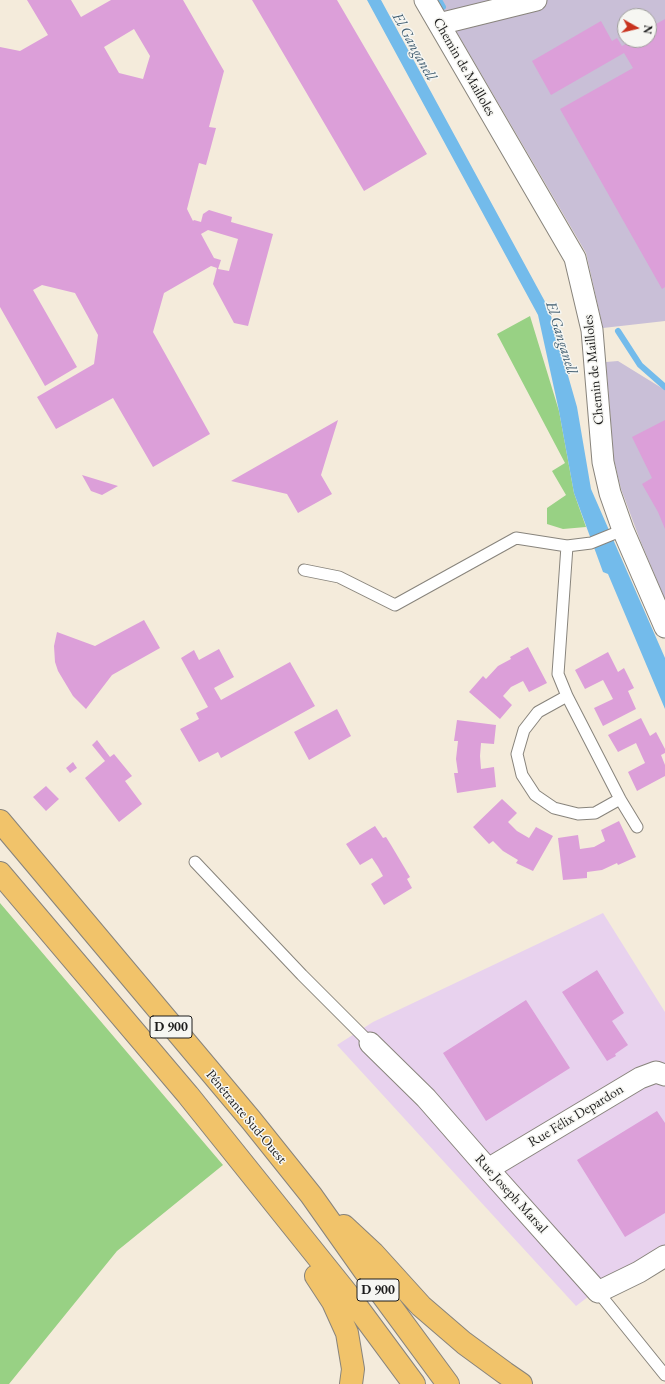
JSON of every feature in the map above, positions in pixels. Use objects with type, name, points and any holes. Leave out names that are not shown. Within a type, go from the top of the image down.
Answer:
[{"type":"highway","name":"Pénétrante Sud-Ouest","points":[[0,821],[31,860],[251,1120],[310,1195],[448,1384]]},
{"type":"highway","name":"D 900","points":[[0,873],[188,1095],[349,1296],[411,1381]]},
{"type":"highway","points":[[247,1170],[333,1302],[347,1333],[353,1369],[351,1384]]},
{"type":"highway","points":[[310,1195],[373,1253],[421,1306],[464,1343],[521,1384]]},
{"type":"street","name":"Chemin de Mailloles","points":[[426,0],[576,258],[592,330],[603,462],[617,532],[665,627]]},
{"type":"street","points":[[439,24],[536,0]]},
{"type":"street","name":"Rue Joseph Marsal","points":[[370,1043],[426,1098],[598,1292]]},
{"type":"street","name":"Rue Félix Depardon","points":[[488,1169],[640,1078],[656,1072],[665,1075]]},
{"type":"street","points":[[598,1292],[639,1272],[665,1256]]},
{"type":"lane","points":[[304,570],[339,577],[395,605],[516,538],[567,546],[591,543],[617,532]]},
{"type":"lane","points":[[567,546],[558,674],[567,696],[620,799],[637,827]]},
{"type":"lane","points":[[567,696],[538,712],[524,730],[518,754],[522,775],[535,795],[554,808],[578,814],[595,813],[620,799]]},
{"type":"lane","points":[[195,862],[302,975],[370,1043]]},
{"type":"lane","points":[[598,1292],[665,1376]]},
{"type":"shaded area","points":[[438,0],[665,0],[665,321],[603,328],[586,253]]},
{"type":"shaded area","points":[[618,361],[665,390],[665,599],[640,540],[621,489],[614,460],[606,362]]},
{"type":"shaded area","points":[[603,913],[665,1012],[665,1245],[617,1275],[576,1306],[337,1045],[373,1022]]},
{"type":"green space","points":[[530,316],[559,411],[574,493],[586,527],[563,529],[547,524],[547,508],[566,495],[552,471],[565,463],[497,334]]},
{"type":"green space","points":[[0,903],[223,1165],[117,1251],[9,1384],[0,1384]]},
{"type":"water","points":[[367,0],[381,0],[549,309],[577,407],[591,489],[665,658],[665,709],[608,574],[603,572],[574,493],[559,411],[538,315]]},
{"type":"building","points":[[27,0],[71,0],[81,17],[111,0],[183,0],[224,71],[209,127],[216,128],[206,165],[199,163],[187,209],[193,221],[201,222],[203,214],[209,210],[232,217],[231,222],[273,234],[248,326],[234,323],[213,284],[217,268],[211,266],[164,293],[153,332],[210,434],[153,467],[113,398],[56,429],[37,397],[94,364],[98,335],[75,293],[42,285],[33,290],[77,367],[45,386],[0,307],[0,47],[20,51],[48,35]],"holes":[[[134,29],[150,56],[143,79],[119,73],[104,47]],[[208,230],[238,239],[229,271],[218,269],[221,260],[214,258],[201,234]]]},
{"type":"building","points":[[252,0],[337,0],[427,154],[364,191]]},
{"type":"building","points":[[665,19],[665,287],[662,289],[560,109],[633,68],[624,53],[551,95],[532,61],[601,21],[612,41],[617,38],[617,48],[657,48],[657,24]]},
{"type":"building","points":[[338,420],[321,475],[332,494],[298,513],[287,494],[231,481]]},
{"type":"building","points":[[665,420],[665,529],[658,512],[642,484],[652,478],[632,437]]},
{"type":"building","points":[[82,475],[118,486],[102,495],[91,491]]},
{"type":"building","points":[[144,620],[160,648],[112,675],[86,709],[73,696],[58,671],[55,662],[54,646],[57,632],[95,646]]},
{"type":"building","points":[[528,647],[547,683],[529,692],[523,681],[511,687],[503,696],[512,705],[500,719],[469,692],[483,676],[486,679],[498,666]]},
{"type":"building","points":[[219,649],[234,677],[214,688],[221,700],[290,662],[315,706],[221,758],[218,752],[199,762],[180,729],[199,719],[196,713],[208,707],[181,658],[194,650],[199,660]]},
{"type":"building","points":[[608,652],[618,672],[624,668],[634,688],[628,691],[636,709],[603,726],[594,708],[613,699],[603,680],[585,689],[575,670]]},
{"type":"building","points":[[337,709],[351,736],[309,760],[294,732]]},
{"type":"building","points":[[641,718],[650,736],[656,732],[665,749],[665,753],[661,755],[665,765],[665,776],[637,791],[628,772],[645,763],[636,743],[618,752],[608,735]]},
{"type":"building","points":[[457,720],[496,725],[494,744],[481,743],[480,756],[481,769],[494,767],[496,787],[457,793],[454,773],[458,773],[456,759],[458,741],[454,741]]},
{"type":"building","points":[[97,740],[110,757],[114,754],[132,776],[125,781],[142,804],[119,822],[85,778],[105,761],[92,745]]},
{"type":"building","points":[[73,762],[77,768],[70,773],[66,768]]},
{"type":"building","points":[[46,786],[59,799],[46,811],[33,797]]},
{"type":"building","points":[[502,799],[517,813],[508,822],[517,831],[529,838],[536,827],[553,836],[533,871],[516,863],[518,860],[503,851],[493,841],[489,844],[473,827]]},
{"type":"building","points":[[619,821],[636,857],[602,870],[587,872],[587,878],[563,880],[558,838],[578,835],[580,849],[594,847],[605,841],[601,830]]},
{"type":"building","points":[[375,826],[383,838],[386,837],[391,845],[410,877],[407,879],[412,888],[384,905],[371,884],[383,876],[378,867],[372,858],[360,865],[346,844]]},
{"type":"building","points":[[597,970],[624,1013],[612,1021],[628,1045],[615,1054],[616,1056],[607,1061],[562,992]]},
{"type":"building","points":[[526,1000],[570,1068],[486,1121],[443,1053]]},
{"type":"building","points":[[657,1111],[665,1123],[665,1213],[625,1237],[577,1160]]},
{"type":"waterway","points":[[439,0],[443,7]]},
{"type":"waterway","points":[[618,331],[640,365],[665,387]]},
{"type":"water label","name":"El Ganganell","points":[[414,47]]},
{"type":"water label","name":"El Ganganell","points":[[561,338]]}]
